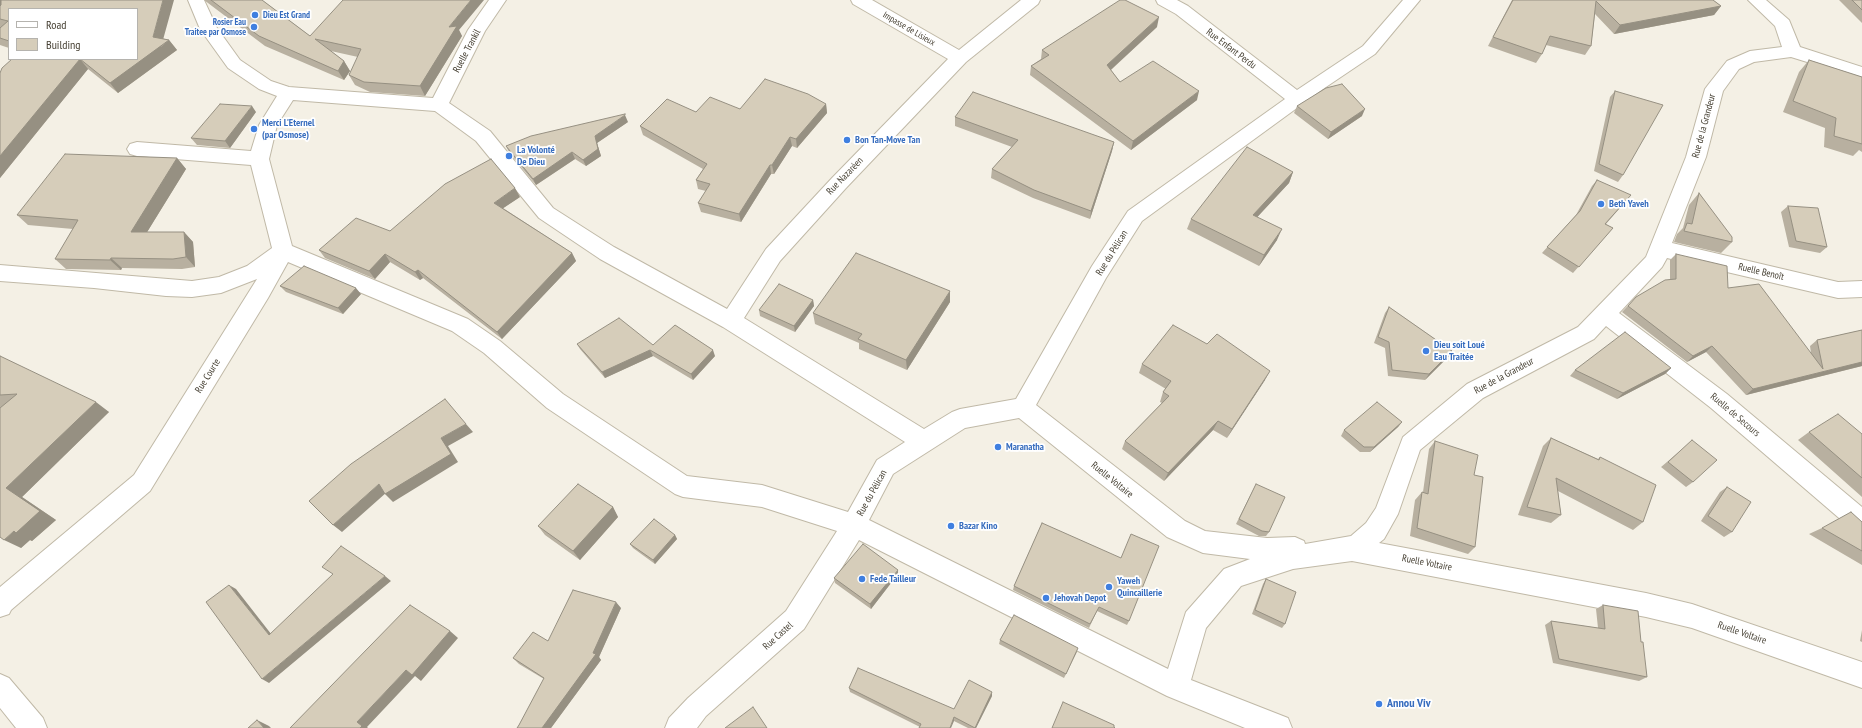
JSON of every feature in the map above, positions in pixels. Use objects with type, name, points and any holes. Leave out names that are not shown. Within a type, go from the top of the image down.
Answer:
[{"type":"street","points":[[196,0],[209,29],[234,64],[266,85],[288,93],[439,105],[483,136],[546,213],[607,253],[731,321],[925,442]]},
{"type":"street","name":"Ruelle Trankil","points":[[439,105],[477,30],[498,0]]},
{"type":"street","name":"Impasse de Lisieux","points":[[859,0],[960,58]]},
{"type":"street","name":"Rue Nazaréen","points":[[731,321],[773,255],[839,182],[960,58],[1032,0]]},
{"type":"street","name":"Rue Enfant Perdu","points":[[1164,0],[1182,10],[1198,24],[1297,99]]},
{"type":"street","name":"Rue du Pélican","points":[[854,524],[885,467],[960,419],[1023,408],[1099,272],[1135,216],[1297,99],[1369,50],[1412,0]]},
{"type":"street","points":[[1756,0],[1783,24],[1792,51]]},
{"type":"street","name":"Rue de la Grandeur","points":[[1176,688],[1195,621],[1233,577],[1292,557],[1352,548],[1360,544],[1375,531],[1386,514],[1411,444],[1475,391],[1586,333],[1655,261],[1696,157],[1714,89],[1733,65],[1750,57],[1792,51],[1862,73]]},
{"type":"street","points":[[283,251],[259,158],[268,125],[288,93]]},
{"type":"street","points":[[137,149],[259,158]]},
{"type":"street","name":"Ruelle Benoît","points":[[1660,248],[1838,290],[1862,289]]},
{"type":"street","points":[[0,274],[94,280],[192,289],[221,285],[254,272],[283,251]]},
{"type":"street","points":[[283,251],[460,325],[492,347],[555,401],[683,486],[762,496],[854,524],[1176,688],[1265,725]]},
{"type":"street","name":"Rue Courte","points":[[0,605],[2,601],[142,483],[261,292],[283,251]]},
{"type":"street","name":"Ruelle de Secours","points":[[1604,313],[1719,401],[1862,522]]},
{"type":"street","name":"Ruelle Voltaire","points":[[1023,408],[1176,529],[1202,542],[1267,550],[1352,548],[1646,605],[1692,616],[1862,675]]},
{"type":"street","name":"Rue Castel","points":[[679,728],[697,707],[795,620],[854,524]]},
{"type":"street","points":[[0,686],[33,728]]},
{"type":"building","points":[[1,0],[163,0],[153,37],[169,40],[110,83],[81,60],[138,60],[138,8],[8,8],[8,21],[0,19]]},
{"type":"building","points":[[211,0],[262,0],[310,36],[343,0],[471,0],[449,27],[457,26],[420,86],[364,82],[349,75],[361,49],[315,39],[344,61],[338,71],[259,36]]},
{"type":"building","points":[[1120,0],[1125,0],[1159,17],[1107,65],[1120,82],[1153,61],[1199,91],[1133,141],[1031,66],[1049,55],[1042,50]]},
{"type":"building","points":[[1513,0],[1713,0],[1721,6],[1620,25],[1596,1],[1591,46],[1550,36],[1542,54],[1493,37]]},
{"type":"building","points":[[1852,0],[1862,0],[1862,10]]},
{"type":"building","points":[[8,21],[8,41],[0,38],[0,28]]},
{"type":"building","points":[[11,60],[79,60],[0,156],[0,73],[2,68]]},
{"type":"building","points":[[1809,60],[1862,77],[1862,144],[1834,136],[1836,118],[1793,101]]},
{"type":"building","points":[[765,79],[808,94],[826,104],[796,139],[790,137],[772,165],[770,165],[739,214],[698,203],[710,184],[696,180],[707,164],[640,126],[667,99],[696,112],[710,97],[740,109]]},
{"type":"building","points":[[1342,84],[1365,109],[1331,132],[1297,106],[1326,88]]},
{"type":"building","points":[[1615,91],[1663,105],[1623,175],[1599,164]]},
{"type":"building","points":[[973,92],[1114,142],[1091,211],[1034,190],[992,169],[1018,140],[955,117]]},
{"type":"building","points":[[220,104],[252,106],[225,141],[191,138]]},
{"type":"building","points":[[625,114],[595,136],[598,149],[583,160],[572,152],[533,179],[506,146],[531,136]]},
{"type":"building","points":[[1247,147],[1293,172],[1253,215],[1282,229],[1264,255],[1191,219]]},
{"type":"building","points":[[65,154],[177,158],[131,232],[184,232],[186,257],[173,259],[111,258],[110,260],[55,259],[78,220],[17,215]]},
{"type":"building","points":[[491,159],[515,188],[494,203],[572,253],[497,332],[418,270],[415,272],[385,254],[369,271],[319,250],[356,218],[390,231],[445,184]]},
{"type":"building","points":[[1597,180],[1631,195],[1605,224],[1613,228],[1579,267],[1547,247],[1580,211]]},
{"type":"building","points":[[1699,193],[1732,237],[1732,242],[1684,231],[1687,223],[1692,224]]},
{"type":"building","points":[[1788,206],[1818,208],[1827,247],[1796,241]]},
{"type":"building","points":[[856,253],[950,291],[906,360],[858,339],[862,334],[813,313]]},
{"type":"building","points":[[1676,254],[1727,266],[1728,288],[1759,284],[1823,369],[1817,340],[1862,330],[1862,362],[1753,389],[1712,346],[1693,356],[1628,306],[1636,297],[1665,280],[1676,279]]},
{"type":"building","points":[[304,266],[356,288],[338,308],[280,286]]},
{"type":"building","points":[[779,284],[813,300],[794,326],[759,310]]},
{"type":"building","points":[[1389,307],[1452,351],[1429,374],[1392,370],[1389,342],[1378,337]]},
{"type":"building","points":[[619,318],[653,345],[675,325],[713,350],[691,374],[650,350],[602,372],[577,344]]},
{"type":"building","points":[[1173,325],[1207,344],[1217,334],[1270,371],[1232,429],[1218,421],[1168,473],[1125,441],[1169,396],[1163,392],[1171,381],[1142,364]]},
{"type":"building","points":[[1625,332],[1671,368],[1623,393],[1575,370]]},
{"type":"building","points":[[0,356],[96,402],[6,488],[40,511],[16,533],[14,531],[4,540],[0,537],[0,408],[17,394],[0,395]]},
{"type":"building","points":[[445,399],[466,424],[441,438],[451,454],[385,494],[379,484],[333,525],[309,501],[351,464]]},
{"type":"building","points":[[1377,402],[1402,422],[1374,447],[1364,447],[1344,430]]},
{"type":"building","points":[[1838,414],[1862,434],[1862,478],[1809,432]]},
{"type":"building","points":[[1551,438],[1599,460],[1600,457],[1656,485],[1643,522],[1556,478],[1561,515],[1527,507]]},
{"type":"building","points":[[1692,440],[1717,460],[1693,482],[1668,462]]},
{"type":"building","points":[[1435,441],[1478,455],[1474,475],[1483,477],[1475,547],[1417,528],[1422,492],[1428,494]]},
{"type":"building","points":[[578,484],[613,507],[573,551],[538,526]]},
{"type":"building","points":[[1256,484],[1285,497],[1269,532],[1262,531],[1239,519]]},
{"type":"building","points":[[1727,487],[1751,502],[1732,532],[1708,516]]},
{"type":"building","points":[[1851,512],[1862,522],[1862,551],[1822,528]]},
{"type":"building","points":[[654,519],[675,535],[653,560],[630,544]]},
{"type":"building","points":[[1042,523],[1121,558],[1131,534],[1159,546],[1129,621],[1099,607],[1090,624],[1014,586]]},
{"type":"building","points":[[863,544],[898,570],[870,604],[834,578]]},
{"type":"building","points":[[341,546],[385,576],[262,679],[206,602],[229,585],[269,635],[333,574],[322,567]]},
{"type":"building","points":[[1266,579],[1296,592],[1285,624],[1255,610]]},
{"type":"building","points":[[573,590],[616,602],[593,653],[596,654],[542,728],[517,728],[544,678],[513,658],[533,632],[548,641]]},
{"type":"building","points":[[410,605],[450,631],[412,675],[406,670],[357,722],[362,726],[360,728],[290,728]]},
{"type":"building","points":[[1603,605],[1638,611],[1641,642],[1643,642],[1647,677],[1559,659],[1551,621],[1605,629]]},
{"type":"building","points":[[1014,615],[1078,648],[1066,674],[1000,640]]},
{"type":"building","points":[[858,668],[954,709],[969,680],[992,692],[975,728],[954,717],[950,728],[919,728],[921,724],[849,688]]},
{"type":"building","points":[[1063,702],[1114,725],[1115,728],[1052,728]]},
{"type":"building","points":[[753,707],[767,728],[725,728]]},
{"type":"building","points":[[257,720],[264,728],[248,728]]},
{"type":"place","name":"Dieu Est Grand","points":[[255,15]]},
{"type":"place","name":"Rosier Eau Traitee par Osmose","points":[[254,27]]},
{"type":"place","name":"Merci L'Eternel (par Osmose)","points":[[254,129]]},
{"type":"place","name":"Bon Tan-Move Tan","points":[[847,140]]},
{"type":"place","name":"La Volonté De Dieu","points":[[509,156]]},
{"type":"place","name":"Beth Yaveh","points":[[1601,204]]},
{"type":"place","name":"Dieu soit Loué Eau Traitée","points":[[1426,351]]},
{"type":"place","name":"Maranatha","points":[[998,447]]},
{"type":"place","name":"Bazar Kino","points":[[951,526]]},
{"type":"place","name":"Fede Tailleur","points":[[862,579]]},
{"type":"place","name":"Yaweh Quincaillerie","points":[[1109,587]]},
{"type":"place","name":"Jehovah Depot","points":[[1046,598]]},
{"type":"place","name":"Annou Viv","points":[[1379,704]]}]
